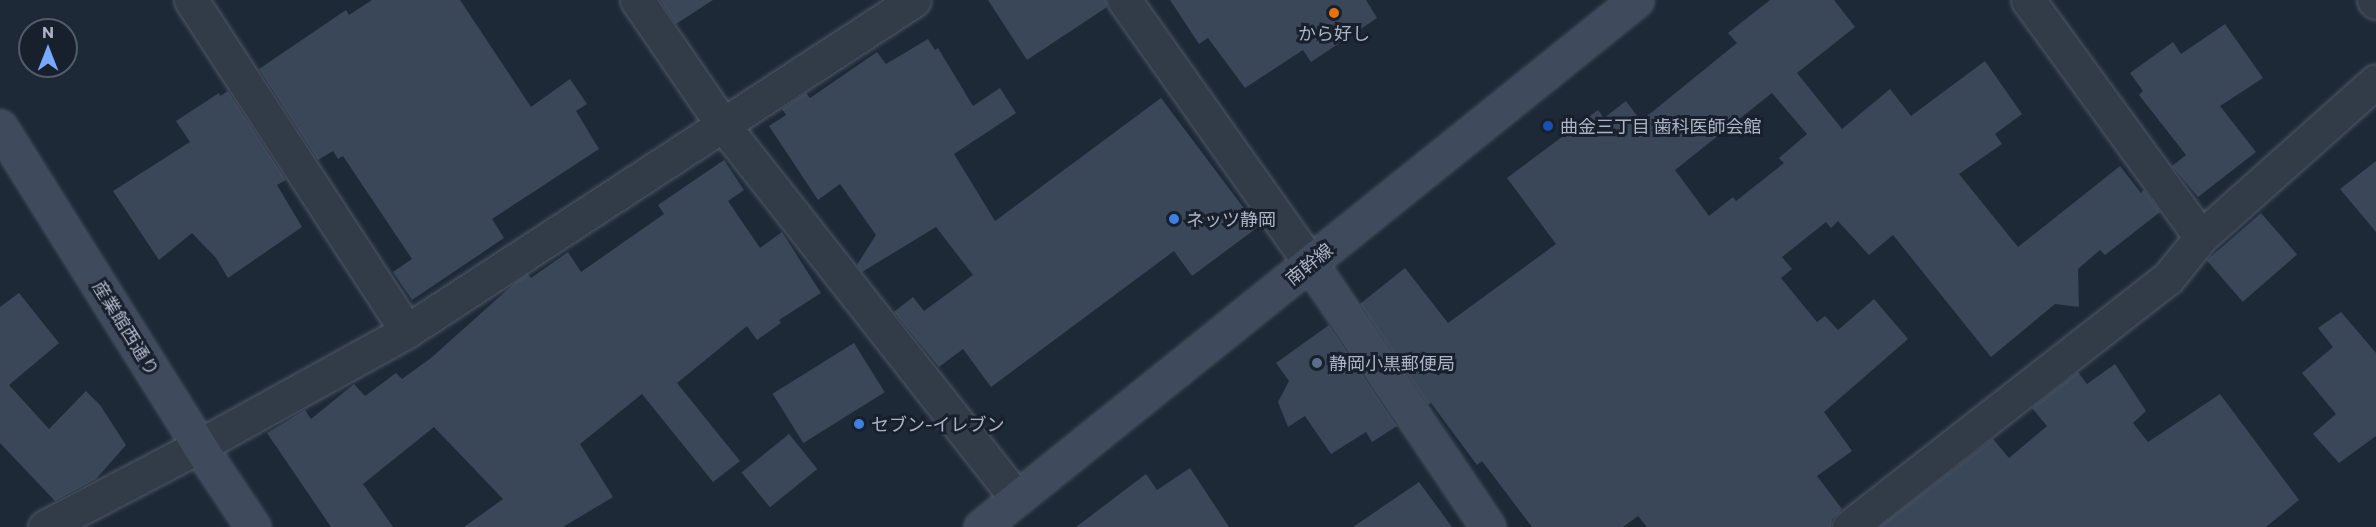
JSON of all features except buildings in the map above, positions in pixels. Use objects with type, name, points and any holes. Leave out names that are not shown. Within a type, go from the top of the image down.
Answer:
[{"type":"main road","name":"南幹線","points":[[1001,516],[1636,0]]},
{"type":"main road","name":"産業館西通り","points":[[0,127],[253,527]]},
{"type":"main road","points":[[1310,263],[1488,527]]},
{"type":"street","points":[[191,0],[407,331]]},
{"type":"street","points":[[637,0],[1001,516]]},
{"type":"street","points":[[45,527],[200,446],[407,331],[914,0]]},
{"type":"street","points":[[1124,0],[1310,263]]},
{"type":"street","points":[[2028,0],[2201,237]]},
{"type":"street","points":[[1849,527],[2168,278],[2201,237],[2376,81]]},
{"type":"place","name":"から好し","points":[[1334,13]]},
{"type":"place","name":"曲金三丁目 歯科医師会館","points":[[1548,126]]},
{"type":"place","name":"ネッツ静岡","points":[[1174,219]]},
{"type":"place","name":"静岡小黒郵便局","points":[[1317,363]]},
{"type":"place","name":"セブン-イレブン","points":[[859,424]]}]
